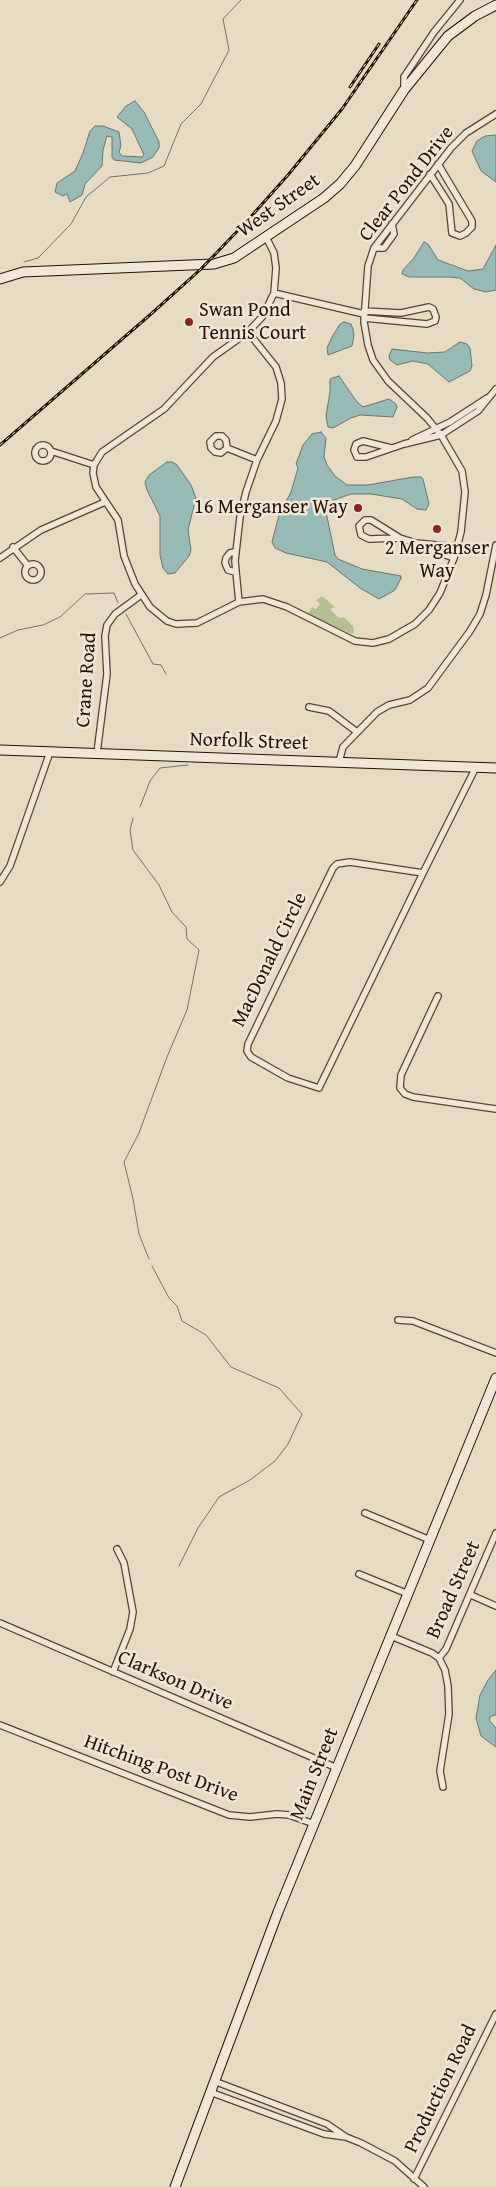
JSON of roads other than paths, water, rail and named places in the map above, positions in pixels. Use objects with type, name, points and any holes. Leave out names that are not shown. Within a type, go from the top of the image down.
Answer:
[{"type":"main road","name":"West Street","points":[[0,280],[23,272],[218,264],[234,258],[324,198],[347,177],[404,90],[454,30],[474,16],[496,6]]},
{"type":"main road","name":"Norfolk Street","points":[[0,750],[496,768]]},
{"type":"main road","name":"Main Street","points":[[175,2187],[278,1912],[496,1378]]},
{"type":"street","points":[[404,90],[404,77],[434,32],[460,0]]},
{"type":"street","name":"Clear Pond Drive","points":[[94,465],[96,487],[118,520],[126,562],[141,595],[158,615],[176,624],[197,623],[239,602],[263,599],[276,602],[343,637],[364,643],[382,641],[407,630],[429,610],[440,593],[454,558],[465,502],[465,483],[460,467],[441,435],[392,386],[376,366],[368,345],[364,314],[368,266],[374,248],[438,164],[460,138],[496,114]]},
{"type":"street","points":[[430,174],[448,204],[452,233],[460,236],[466,233],[472,227],[472,220],[438,164]]},
{"type":"street","points":[[51,451],[94,465],[108,447],[164,409],[213,357],[248,332],[263,316],[274,293],[276,259],[266,237]]},
{"type":"street","points":[[274,293],[364,314],[400,320],[432,323],[436,317],[433,309],[429,307],[401,313],[364,314]]},
{"type":"street","points":[[400,320],[401,313]]},
{"type":"street","points":[[239,602],[235,572],[235,552],[240,517],[257,460],[280,410],[282,387],[276,367],[248,332]]},
{"type":"street","points":[[391,448],[363,440],[356,444],[354,450],[355,454],[361,458],[404,444],[441,435],[478,411],[496,389]]},
{"type":"street","points":[[404,444],[436,429],[491,396]]},
{"type":"street","points":[[227,448],[257,460]]},
{"type":"street","points":[[0,558],[13,547],[41,530],[105,502]]},
{"type":"street","points":[[400,538],[369,539],[361,535],[359,526],[365,520],[371,520],[400,538],[416,543],[457,547]]},
{"type":"street","points":[[416,543],[422,547],[454,558]]},
{"type":"street","points":[[339,762],[343,747],[384,707],[410,700],[428,688],[470,631],[480,614],[486,595],[496,545]]},
{"type":"street","points":[[13,547],[28,566]]},
{"type":"street","points":[[235,552],[230,554],[225,563],[228,570],[235,572]]},
{"type":"street","name":"Crane Road","points":[[98,754],[106,674],[105,636],[107,624],[116,614],[141,595]]},
{"type":"street","points":[[309,707],[329,711],[357,732]]},
{"type":"street","points":[[0,882],[10,866],[50,752]]},
{"type":"street","name":"MacDonald Circle","points":[[423,874],[350,862],[337,864],[333,868],[248,1044],[247,1052],[250,1056],[288,1078],[319,1088],[476,768]]},
{"type":"street","points":[[438,996],[403,1071],[400,1088],[405,1094],[413,1097],[496,1109]]},
{"type":"street","points":[[398,1320],[414,1321],[496,1353]]},
{"type":"street","points":[[365,1513],[430,1540]]},
{"type":"street","name":"Broad Street","points":[[439,1658],[446,1649],[471,1595],[496,1533]]},
{"type":"street","points":[[113,1672],[130,1629],[133,1612],[124,1562],[117,1549]]},
{"type":"street","points":[[358,1574],[408,1594]]},
{"type":"street","points":[[471,1595],[496,1606]]},
{"type":"street","name":"Clarkson Drive","points":[[0,1623],[337,1768]]},
{"type":"street","points":[[391,1636],[427,1650],[439,1658],[447,1678],[449,1700],[447,1729],[440,1771],[443,1787]]},
{"type":"street","name":"Hitching Post Drive","points":[[0,1725],[229,1815],[250,1817],[277,1814],[314,1824]]},
{"type":"street","name":"Production Road","points":[[414,2179],[496,2014]]},
{"type":"street","points":[[214,2081],[327,2124],[346,2137],[387,2156],[424,2187]]},
{"type":"street","points":[[210,2092],[324,2134],[346,2137]]},
{"type":"water","points":[[135,101],[144,112],[159,142],[159,148],[153,157],[141,163],[114,160],[112,157],[112,137],[107,136],[103,150],[102,166],[85,184],[82,195],[70,202],[67,194],[63,196],[55,192],[57,183],[75,171],[90,131],[95,126],[103,126],[119,132],[121,146],[119,152],[122,156],[142,157],[144,155],[132,129],[117,117],[126,106]]},
{"type":"water","points":[[496,135],[496,182],[481,171],[472,151],[477,141],[485,136]]},
{"type":"water","points":[[424,242],[428,244],[438,260],[468,271],[483,269],[496,245],[496,290],[486,292],[474,289],[460,278],[409,277],[402,274]]},
{"type":"water","points":[[344,322],[351,324],[353,329],[352,346],[328,355],[327,348],[332,337],[340,324]]},
{"type":"water","points":[[460,342],[467,344],[470,348],[472,366],[470,371],[449,382],[428,364],[413,361],[397,365],[390,360],[389,356],[392,349],[428,353],[445,352]]},
{"type":"water","points":[[339,376],[357,402],[363,407],[389,399],[396,404],[397,407],[393,417],[360,415],[333,428],[328,427],[326,416],[330,379]]},
{"type":"water","points":[[321,432],[326,438],[324,457],[327,465],[335,476],[347,485],[368,485],[413,477],[421,477],[423,479],[429,504],[426,510],[417,509],[402,499],[371,494],[351,494],[334,500],[326,512],[335,555],[338,559],[362,569],[401,576],[395,590],[379,599],[360,588],[327,562],[286,553],[275,548],[272,542],[279,515],[291,492],[298,468],[296,464],[303,445],[312,434]]},
{"type":"water","points":[[167,462],[177,465],[191,485],[196,498],[188,530],[191,550],[189,556],[175,573],[168,574],[163,568],[160,555],[160,516],[145,482],[149,475]]},
{"type":"water","points":[[496,1670],[496,1715],[491,1716],[489,1720],[496,1728],[496,1747],[481,1736],[476,1718],[480,1695]]},
{"type":"waterway","points":[[24,262],[38,258],[71,224],[86,197],[110,177],[148,173],[164,166],[181,124],[201,104],[229,50],[223,19],[241,0]]},
{"type":"waterway","points":[[0,638],[18,630],[43,625],[60,617],[85,594],[114,593],[118,603]]},
{"type":"waterway","points":[[126,614],[153,664],[161,665],[166,674]]},
{"type":"waterway","points":[[140,807],[150,781],[160,768],[188,765]]},
{"type":"waterway","points":[[133,818],[130,830],[133,850],[159,885],[172,912],[186,927],[187,939],[199,950],[187,1010],[167,1057],[139,1133],[124,1162],[139,1234],[149,1259]]},
{"type":"waterway","points":[[152,1266],[169,1298],[177,1306],[182,1321],[206,1335],[231,1367],[279,1388],[302,1414],[288,1444],[275,1461],[250,1480],[219,1497],[198,1528],[179,1566]]},
{"type":"railway","points":[[0,445],[201,269],[247,221],[288,175],[342,109],[417,0]]},
{"type":"railway","points":[[350,87],[379,44]]},
{"type":"place","name":"Swan Pond Tennis Court","points":[[189,322]]},
{"type":"place","name":"16 Merganser Way","points":[[358,508]]},
{"type":"place","name":"2 Merganser Way","points":[[437,529]]}]
